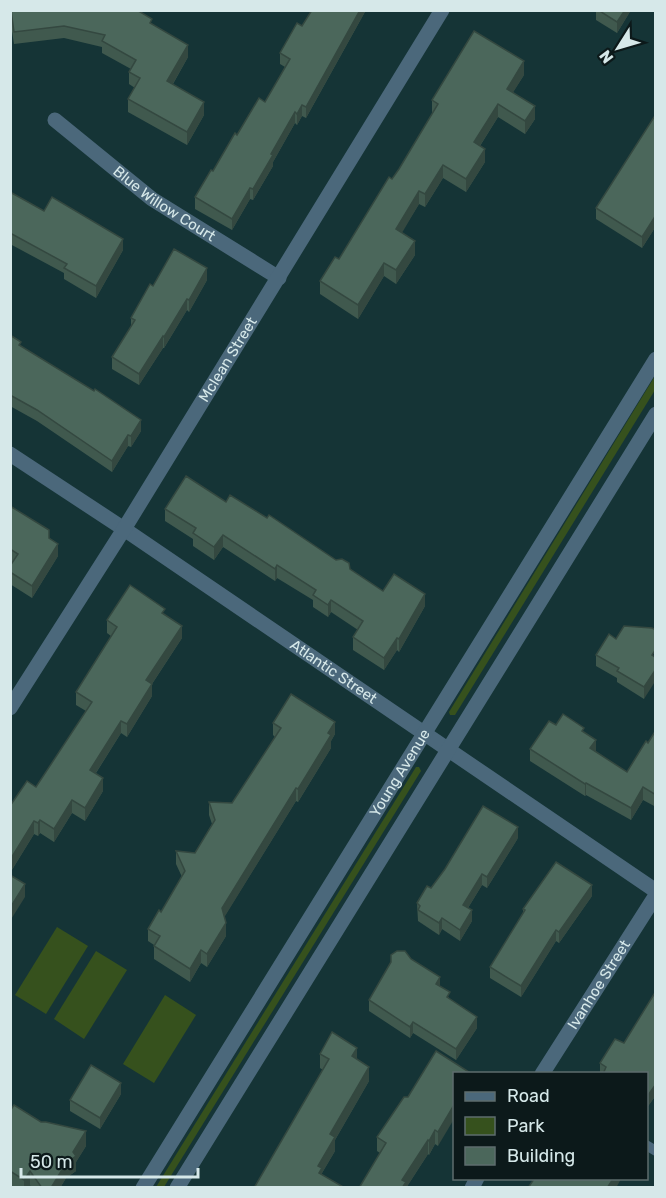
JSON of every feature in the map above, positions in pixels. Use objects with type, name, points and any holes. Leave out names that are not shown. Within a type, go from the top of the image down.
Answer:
[{"type":"street","name":"Mclean Street","points":[[10,708],[124,529],[442,10]]},
{"type":"street","name":"Blue Willow Court","points":[[56,120],[152,199],[279,278]]},
{"type":"street","name":"Young Avenue","points":[[143,1188],[656,359]]},
{"type":"street","name":"Young Avenue","points":[[177,1188],[656,414]]},
{"type":"street","name":"Atlantic Street","points":[[10,454],[124,529],[656,893]]},
{"type":"street","name":"Ivanhoe Street","points":[[543,1072],[656,893]]},
{"type":"green space","points":[[655,376],[655,390],[455,715],[450,715],[449,712]]},
{"type":"green space","points":[[416,767],[419,767],[421,771],[164,1187],[156,1187]]},
{"type":"green space","points":[[57,927],[88,946],[46,1014],[15,995]]},
{"type":"green space","points":[[96,951],[127,970],[84,1039],[54,1019]]},
{"type":"green space","points":[[165,995],[196,1015],[154,1083],[123,1064]]},
{"type":"building","points":[[11,10],[137,10],[152,19],[150,23],[188,45],[167,81],[204,102],[187,132],[128,99],[140,78],[129,72],[136,60],[102,41],[105,35],[64,26],[14,32]]},
{"type":"building","points":[[312,10],[360,10],[306,107],[302,105],[297,114],[295,112],[253,189],[250,188],[232,219],[195,197],[259,98],[265,102],[290,59],[280,53],[297,23],[302,26]]},
{"type":"building","points":[[598,10],[625,10],[617,22]]},
{"type":"building","points":[[474,31],[524,61],[507,89],[535,106],[525,121],[498,104],[474,142],[485,149],[466,179],[443,165],[425,194],[419,191],[396,229],[415,241],[396,270],[384,263],[358,305],[320,281],[335,257],[339,259],[389,177],[392,179],[399,169],[438,104],[432,100]]},
{"type":"building","points":[[656,114],[656,215],[642,237],[596,208]]},
{"type":"building","points":[[10,192],[44,211],[52,197],[123,239],[96,286],[64,268],[67,264],[10,233]]},
{"type":"building","points":[[174,249],[207,268],[189,300],[187,299],[139,374],[112,357],[135,320],[131,318],[150,284],[153,286]]},
{"type":"building","points":[[10,335],[21,342],[19,345],[94,391],[95,389],[141,420],[131,436],[128,435],[112,461],[37,410],[10,395]]},
{"type":"building","points":[[186,476],[226,502],[230,495],[267,518],[269,515],[336,560],[342,559],[349,563],[350,569],[383,591],[394,574],[425,594],[399,639],[397,638],[384,658],[353,637],[363,621],[331,600],[328,605],[313,595],[316,590],[277,565],[275,569],[223,535],[214,547],[193,533],[196,528],[165,509]]},
{"type":"building","points":[[10,506],[49,530],[49,538],[58,544],[32,586],[10,572],[10,566],[18,554],[10,549]]},
{"type":"building","points":[[130,585],[165,609],[162,613],[182,626],[146,680],[152,684],[127,724],[121,721],[90,770],[103,778],[85,808],[72,800],[54,829],[40,820],[38,823],[34,821],[10,860],[10,806],[27,781],[36,787],[92,702],[76,692],[117,627],[107,620]]},
{"type":"building","points":[[624,626],[656,630],[656,649],[652,655],[656,658],[656,669],[644,687],[617,671],[619,668],[596,655],[609,634],[616,639]]},
{"type":"building","points":[[291,694],[335,722],[328,733],[331,735],[222,908],[226,923],[207,954],[201,950],[190,969],[154,946],[160,936],[148,929],[159,910],[161,912],[185,871],[176,851],[195,853],[215,820],[209,802],[232,803],[281,728],[273,723]]},
{"type":"building","points":[[563,714],[584,728],[582,731],[596,740],[590,748],[627,772],[646,741],[648,743],[656,730],[656,795],[643,787],[631,808],[585,784],[530,749],[549,721],[556,725]]},
{"type":"building","points":[[483,806],[518,827],[487,877],[482,874],[463,905],[472,910],[460,930],[442,918],[439,923],[418,910],[420,906],[417,903],[427,886],[431,888],[445,869]]},
{"type":"building","points":[[556,862],[592,885],[559,932],[556,930],[521,986],[490,967],[525,910],[523,909]]},
{"type":"building","points":[[10,875],[25,884],[10,908]]},
{"type":"building","points":[[397,951],[405,951],[411,959],[440,977],[436,984],[450,992],[447,997],[477,1017],[456,1049],[413,1022],[410,1027],[369,1000],[391,962],[391,955]]},
{"type":"building","points":[[656,991],[656,1084],[648,1095],[648,1072],[604,1072],[606,1067],[600,1063],[615,1039],[624,1043]]},
{"type":"building","points":[[332,1032],[357,1048],[352,1056],[369,1067],[330,1134],[335,1137],[318,1166],[322,1168],[319,1173],[345,1188],[254,1188],[329,1059],[320,1054]]},
{"type":"building","points":[[436,1051],[469,1072],[453,1072],[453,1107],[438,1132],[435,1130],[402,1180],[406,1182],[402,1188],[359,1188],[386,1143],[377,1137],[404,1097],[408,1097]]},
{"type":"building","points":[[91,1065],[121,1083],[100,1118],[70,1100]]},
{"type":"building","points":[[14,1105],[41,1122],[86,1131],[73,1152],[76,1156],[66,1163],[51,1188],[42,1188],[30,1171],[24,1180],[10,1171],[10,1111]]},
{"type":"building","points":[[533,1180],[612,1180],[607,1188],[528,1188]]}]
